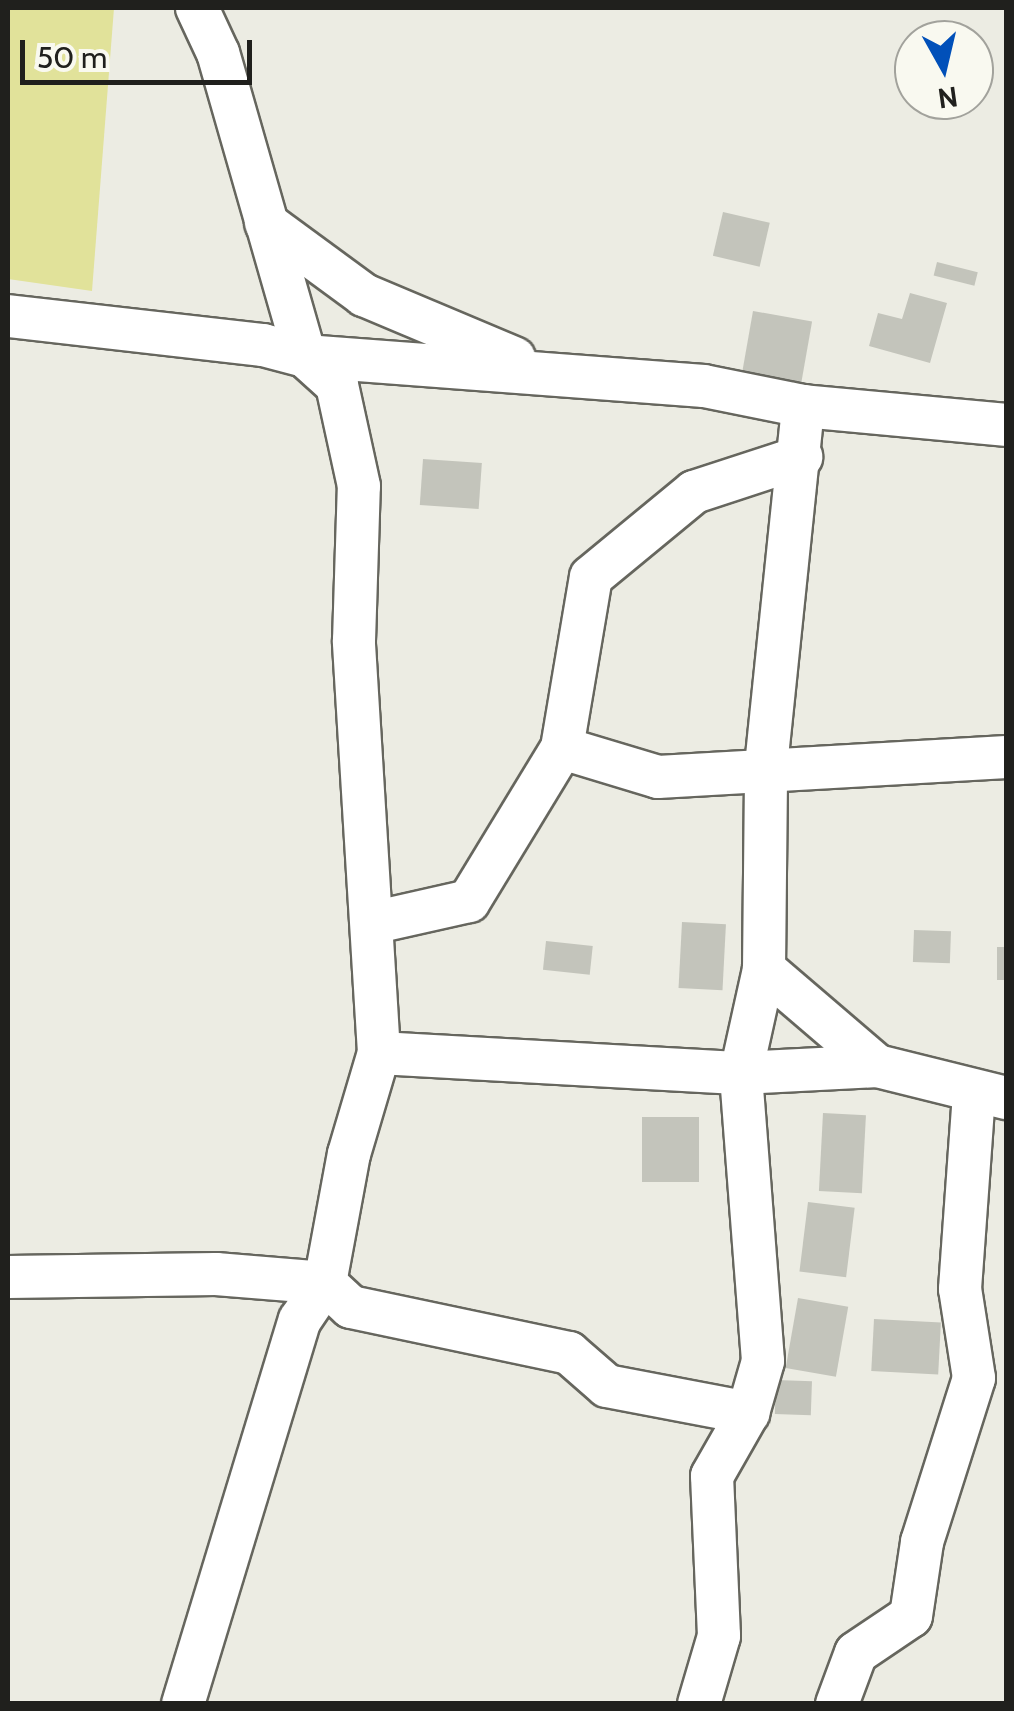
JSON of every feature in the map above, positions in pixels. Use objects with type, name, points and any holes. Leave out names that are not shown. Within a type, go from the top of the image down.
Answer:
[{"type":"street","points":[[183,1704],[300,1320],[324,1283],[349,1154],[379,1053],[370,985],[376,922],[354,641],[359,486],[337,385],[304,356],[218,54],[196,8]]},
{"type":"street","points":[[266,223],[364,295],[547,372]]},
{"type":"street","points":[[8,316],[263,346],[304,356],[704,386],[803,406],[1006,424]]},
{"type":"street","points":[[699,1704],[719,1636],[712,1476],[748,1413],[763,1361],[741,1073],[764,969],[766,766],[801,457],[803,406]]},
{"type":"street","points":[[376,922],[469,902],[562,748],[591,578],[694,492],[801,457]]},
{"type":"street","points":[[562,748],[658,777],[766,766],[869,768],[1006,758]]},
{"type":"street","points":[[764,969],[877,1066]]},
{"type":"street","points":[[379,1053],[741,1073],[877,1066],[990,1095],[960,1290],[974,1378],[922,1542],[911,1616],[856,1653],[837,1704]]},
{"type":"street","points":[[8,1277],[216,1274],[324,1283],[351,1307],[569,1353],[607,1386],[748,1413]]},
{"type":"green space","points":[[8,8],[114,8],[92,291],[8,279]]},
{"type":"building","points":[[723,212],[770,223],[760,267],[713,256]]},
{"type":"building","points":[[937,262],[978,272],[974,286],[934,276]]},
{"type":"building","points":[[910,293],[947,303],[930,363],[869,346],[878,313],[902,319]]},
{"type":"building","points":[[753,311],[812,321],[800,387],[741,377]]},
{"type":"building","points":[[423,459],[482,463],[479,509],[420,505]]},
{"type":"building","points":[[682,922],[726,924],[722,990],[679,988]]},
{"type":"building","points":[[914,930],[951,931],[950,963],[913,962]]},
{"type":"building","points":[[546,941],[593,946],[590,975],[543,970]]},
{"type":"building","points":[[997,947],[1006,947],[1006,980],[997,980]]},
{"type":"building","points":[[823,1113],[866,1115],[862,1193],[819,1191]]},
{"type":"building","points":[[642,1117],[699,1117],[699,1182],[642,1182]]},
{"type":"building","points":[[808,1202],[855,1208],[846,1277],[799,1271]]},
{"type":"building","points":[[798,1298],[848,1307],[836,1377],[786,1368]]},
{"type":"building","points":[[874,1319],[941,1323],[938,1374],[871,1371]]},
{"type":"building","points":[[776,1380],[812,1381],[811,1415],[775,1414]]}]
